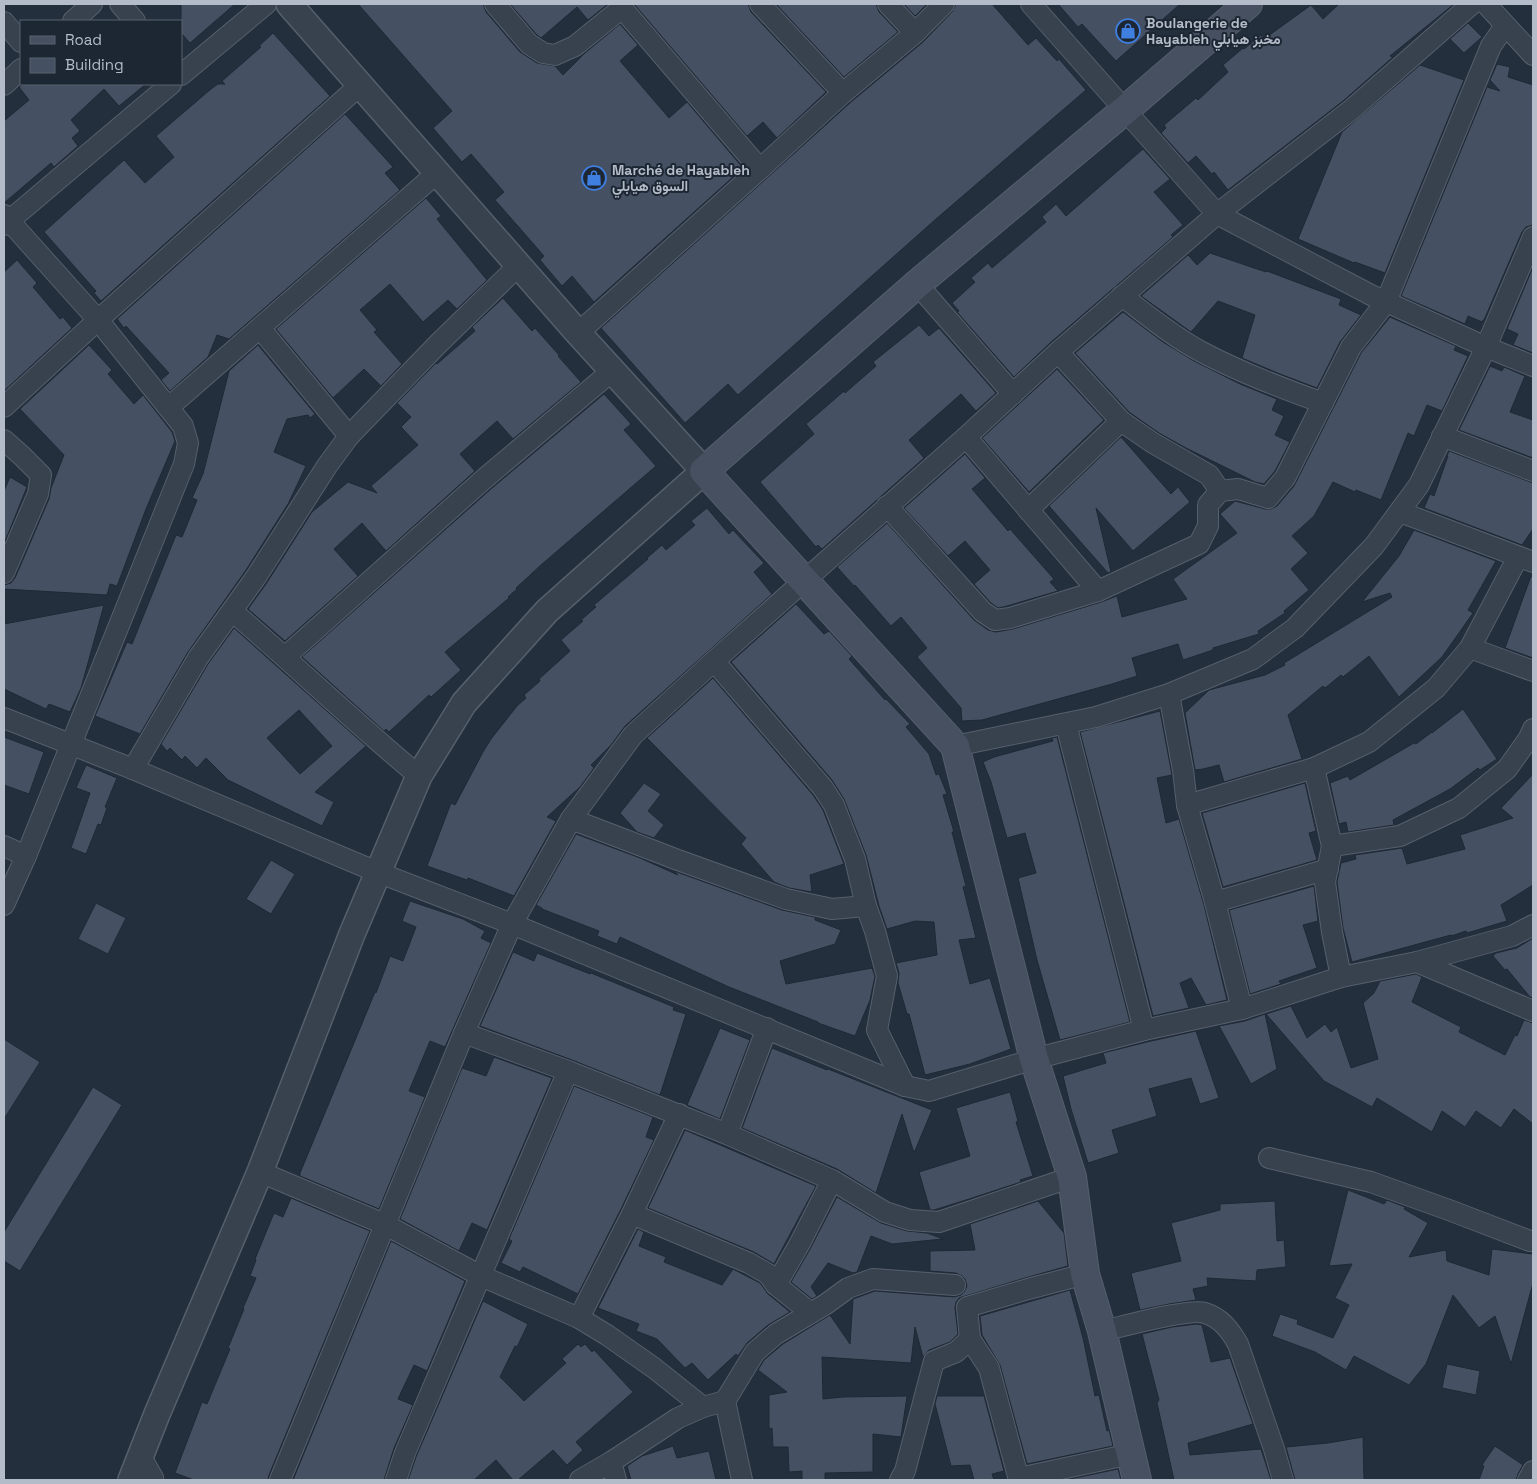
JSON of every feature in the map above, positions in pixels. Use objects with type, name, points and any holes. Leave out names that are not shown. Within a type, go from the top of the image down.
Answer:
[{"type":"main road","points":[[1137,1480],[1102,1332],[1086,1274],[1072,1177],[1034,1059],[954,746],[704,471],[917,284],[1248,4]]},
{"type":"street","points":[[74,20],[92,4]]},
{"type":"street","points":[[120,4],[134,20]]},
{"type":"street","points":[[182,74],[266,4]]},
{"type":"street","points":[[149,1480],[141,1457],[157,1414],[260,1172],[377,872],[419,776],[464,703],[547,611],[704,471],[518,266],[288,4]]},
{"type":"street","points":[[495,4],[529,44],[543,53],[555,55],[575,46],[621,6],[760,169]]},
{"type":"street","points":[[760,4],[843,93]]},
{"type":"street","points":[[888,4],[915,33]]},
{"type":"street","points":[[578,333],[843,93],[915,33],[944,4]]},
{"type":"street","points":[[1031,4],[1217,214],[1371,296],[1533,366]]},
{"type":"street","points":[[280,1480],[464,1032],[512,924],[571,819],[633,735],[1122,296],[1217,214],[1351,110],[1472,4]]},
{"type":"street","points":[[1486,4],[1533,55]]},
{"type":"street","points":[[4,22],[20,41]]},
{"type":"street","points":[[887,506],[983,612],[995,620],[1010,618],[1098,591],[1199,544],[1208,526],[1208,505],[1220,491],[1238,489],[1268,498],[1285,478],[1352,347],[1386,302],[1491,46],[1505,26]]},
{"type":"street","points":[[4,85],[20,70]]},
{"type":"street","points":[[4,905],[26,856],[184,464],[188,443],[183,426],[98,320],[5,220],[168,85]]},
{"type":"street","points":[[4,407],[360,85]]},
{"type":"street","points":[[169,407],[437,172]]},
{"type":"street","points":[[954,746],[1096,717],[1169,694],[1252,659],[1295,628],[1374,546],[1419,485],[1486,347],[1533,237]]},
{"type":"street","points":[[133,769],[198,658],[256,577],[327,466],[349,436],[438,344],[518,266]]},
{"type":"street","points":[[917,284],[1013,394]]},
{"type":"street","points":[[1122,296],[1173,334],[1199,350],[1263,380],[1323,403]]},
{"type":"street","points":[[260,328],[349,436]]},
{"type":"street","points":[[1058,352],[1121,421],[1153,443],[1209,476],[1220,491]]},
{"type":"street","points":[[285,657],[484,479],[612,371]]},
{"type":"street","points":[[1028,510],[1121,421]]},
{"type":"street","points":[[1442,436],[1533,471]]},
{"type":"street","points":[[966,437],[1098,591]]},
{"type":"street","points":[[4,440],[40,475],[38,494],[4,573]]},
{"type":"street","points":[[1187,805],[1314,768],[1369,742],[1436,688],[1470,648],[1526,559],[1400,512]]},
{"type":"street","points":[[232,611],[370,735],[419,776]]},
{"type":"street","points":[[1470,648],[1533,671]]},
{"type":"street","points":[[714,661],[823,788],[842,825],[855,859],[866,906],[887,976],[877,1030],[905,1086]]},
{"type":"street","points":[[1169,694],[1183,770],[1187,805],[1215,902],[1242,1009]]},
{"type":"street","points":[[4,718],[133,769],[377,872],[512,924],[905,1086],[929,1091],[1034,1059],[1144,1030],[1242,1009],[1341,977],[1417,962],[1512,936],[1533,925]]},
{"type":"street","points":[[1066,724],[1144,1030]]},
{"type":"street","points":[[1332,846],[1400,836],[1460,808],[1507,768],[1529,738],[1533,728]]},
{"type":"street","points":[[1314,768],[1332,846],[1325,882],[1341,977]]},
{"type":"street","points":[[571,819],[786,899],[832,910],[866,906]]},
{"type":"street","points":[[4,846],[26,856]]},
{"type":"street","points":[[1215,902],[1328,868]]},
{"type":"street","points":[[1417,962],[1533,1012]]},
{"type":"street","points":[[727,1134],[767,1028]]},
{"type":"street","points":[[464,1032],[727,1134],[832,1180],[885,1212],[910,1220],[939,1222],[1072,1177]]},
{"type":"street","points":[[396,1480],[405,1453],[568,1071]]},
{"type":"street","points":[[579,1318],[632,1214],[679,1114]]},
{"type":"street","points":[[1269,1158],[1371,1182],[1533,1241]]},
{"type":"street","points":[[260,1172],[384,1224],[481,1276],[579,1318],[654,1368],[703,1407]]},
{"type":"street","points":[[776,1284],[800,1243],[832,1180]]},
{"type":"street","points":[[632,1214],[749,1263],[768,1274],[776,1284],[811,1313]]},
{"type":"street","points":[[1086,1274],[967,1307],[970,1339],[989,1368],[1019,1479],[1131,1454]]},
{"type":"street","points":[[580,1480],[614,1471],[678,1418],[703,1407],[725,1401],[755,1352],[776,1334],[848,1288],[873,1278],[955,1285]]},
{"type":"street","points":[[1102,1332],[1160,1318],[1197,1312],[1220,1321],[1230,1331],[1238,1344],[1283,1480]]},
{"type":"street","points":[[903,1477],[934,1361],[956,1352],[970,1339]]},
{"type":"street","points":[[725,1401],[742,1480]]},
{"type":"street","points":[[1528,1480],[1533,1471]]},
{"type":"building","points":[[181,4],[235,4],[190,43],[182,34]]},
{"type":"building","points":[[358,4],[483,4],[486,12],[520,52],[537,63],[555,66],[563,75],[585,53],[620,24],[638,45],[620,61],[669,118],[687,102],[743,168],[594,302],[572,276],[562,286],[540,260],[544,256],[495,200],[504,192],[471,154],[462,162],[433,128],[452,111]]},
{"type":"building","points":[[510,4],[608,4],[588,20],[577,7],[541,38]]},
{"type":"building","points":[[634,4],[748,4],[751,12],[826,92],[777,138],[763,122],[747,136]]},
{"type":"building","points":[[776,4],[876,4],[879,12],[898,32],[844,77]]},
{"type":"building","points":[[904,4],[927,4],[915,16]]},
{"type":"building","points":[[956,4],[992,4],[1028,45],[1036,38],[1057,61],[1059,59],[1086,90],[936,219],[738,395],[728,384],[685,423],[601,328],[851,102],[923,42],[952,12]]},
{"type":"building","points":[[1058,4],[1180,4],[1116,61],[1082,24],[1078,27]]},
{"type":"building","points":[[1339,4],[1454,4],[1390,56],[1393,57],[1343,101],[1228,190],[1214,172],[1212,174],[1196,156],[1188,163],[1161,133],[1166,128],[1164,125],[1196,98],[1198,100],[1228,72],[1223,65],[1243,48],[1261,35],[1264,39],[1311,5],[1323,19]]},
{"type":"building","points":[[1468,23],[1482,37],[1464,53],[1450,39]]},
{"type":"building","points":[[273,33],[330,96],[101,301],[94,293],[96,291],[44,232],[124,160],[145,183],[174,157],[156,136],[211,89],[218,84],[225,84],[222,81],[261,47],[259,46]]},
{"type":"building","points":[[1497,64],[1510,67],[1508,77],[1533,85],[1533,225],[1526,227],[1522,232],[1484,320],[1482,322],[1468,316],[1465,324],[1401,296],[1487,87],[1500,91],[1490,80]]},
{"type":"building","points":[[1420,65],[1464,80],[1385,273],[1354,263],[1298,239],[1342,132]]},
{"type":"building","points":[[22,85],[145,85],[119,106],[104,89],[71,120],[80,131],[72,138],[78,146],[54,167],[51,163],[4,203],[4,121],[29,100],[19,87]]},
{"type":"building","points":[[345,114],[393,167],[385,173],[400,190],[229,339],[217,335],[208,357],[170,391],[161,380],[169,373],[126,326],[124,328],[117,319]]},
{"type":"building","points":[[1143,149],[1170,179],[1154,192],[1183,225],[1171,235],[1173,237],[1050,343],[1014,377],[957,312],[959,311],[952,303],[975,282],[971,278],[988,263],[992,268],[1046,222],[1042,217],[1056,204],[1066,216]]},
{"type":"building","points":[[426,198],[441,216],[437,219],[487,280],[457,309],[448,300],[423,322],[390,284],[360,310],[377,330],[374,332],[402,364],[381,386],[364,369],[333,398],[276,329]]},
{"type":"building","points":[[1210,253],[1267,271],[1341,299],[1339,305],[1361,315],[1340,342],[1317,388],[1242,358],[1255,315],[1218,301],[1191,332],[1141,296],[1188,255],[1197,265]]},
{"type":"building","points":[[17,260],[37,283],[33,287],[60,319],[63,317],[72,328],[4,391],[4,272]]},
{"type":"building","points":[[1533,267],[1533,353],[1513,345],[1518,334],[1507,329]]},
{"type":"building","points":[[503,298],[532,331],[535,328],[581,382],[513,439],[497,421],[460,454],[475,471],[386,551],[362,523],[334,549],[358,576],[285,641],[248,609],[312,512],[348,482],[377,493],[371,486],[418,445],[401,427],[411,417],[397,403],[436,363],[475,331],[472,327]]},
{"type":"building","points":[[1123,312],[1163,342],[1194,361],[1240,384],[1277,399],[1272,410],[1284,416],[1275,435],[1290,442],[1275,471],[1264,484],[1255,482],[1159,433],[1129,412],[1075,353]]},
{"type":"building","points":[[1390,317],[1456,346],[1454,350],[1468,356],[1442,411],[1427,405],[1414,436],[1408,433],[1381,500],[1356,490],[1355,492],[1333,482],[1314,516],[1292,536],[1308,553],[1291,569],[1309,590],[1284,611],[1285,613],[1258,631],[1259,634],[1213,648],[1213,650],[1183,660],[1178,644],[1132,658],[1137,676],[982,720],[962,721],[961,708],[917,657],[927,648],[901,617],[891,626],[837,567],[887,523],[974,620],[988,630],[996,632],[1013,629],[1117,596],[1122,617],[1187,599],[1173,579],[1237,533],[1220,514],[1235,501],[1271,509],[1277,506],[1294,486],[1361,353]]},
{"type":"building","points":[[919,325],[929,336],[939,328],[996,393],[976,411],[961,394],[909,440],[924,458],[822,549],[818,545],[816,547],[760,482],[814,434],[806,424],[876,366],[873,362]]},
{"type":"building","points":[[89,345],[112,370],[108,374],[134,404],[143,395],[172,432],[175,441],[146,509],[117,586],[110,584],[107,595],[4,589],[4,585],[11,583],[15,578],[49,499],[51,488],[64,455],[20,409]]},
{"type":"building","points":[[258,345],[315,414],[310,418],[308,415],[287,419],[274,452],[306,466],[288,504],[246,570],[188,652],[140,734],[95,716],[127,642],[132,644],[176,535],[182,537],[197,500],[192,498],[203,474],[229,371]]},
{"type":"building","points":[[1490,366],[1502,371],[1504,367],[1525,376],[1510,412],[1533,420],[1533,458],[1459,430]]},
{"type":"building","points":[[1057,369],[1104,420],[1029,492],[982,438]]},
{"type":"building","points":[[604,394],[631,424],[624,430],[656,466],[541,565],[516,588],[509,598],[445,652],[461,670],[431,697],[429,695],[389,732],[386,729],[384,731],[302,657],[492,488]]},
{"type":"building","points":[[1121,437],[1171,494],[1178,487],[1190,502],[1133,551],[1096,508],[1111,572],[1108,573],[1049,506]]},
{"type":"building","points":[[1449,451],[1533,483],[1533,529],[1522,545],[1424,508],[1430,494],[1434,496]]},
{"type":"building","points":[[965,454],[985,478],[972,489],[1008,531],[1010,529],[1054,579],[1050,582],[1058,591],[998,608],[974,584],[990,570],[965,541],[948,556],[904,508]]},
{"type":"building","points":[[10,477],[27,487],[4,544],[4,491]]},
{"type":"building","points":[[707,508],[729,534],[733,530],[764,563],[754,572],[772,594],[625,726],[611,745],[591,765],[594,768],[580,787],[547,817],[556,821],[514,896],[468,878],[467,880],[427,866],[451,803],[455,805],[491,739],[517,706],[526,698],[524,695],[570,651],[561,640],[583,621],[581,620],[596,607],[594,605],[662,545],[666,550],[695,525],[691,521]]},
{"type":"building","points":[[1414,530],[1496,561],[1468,610],[1473,613],[1442,657],[1399,697],[1369,656],[1343,677],[1341,675],[1325,688],[1323,686],[1288,715],[1302,759],[1224,782],[1219,765],[1195,770],[1185,713],[1209,690],[1265,675],[1285,665],[1284,663],[1392,597],[1390,593],[1362,602],[1399,556]]},
{"type":"building","points":[[1531,576],[1533,577],[1533,658],[1505,648]]},
{"type":"building","points":[[796,604],[824,634],[829,631],[852,656],[849,659],[885,700],[910,724],[906,727],[929,754],[936,775],[939,774],[947,794],[943,795],[954,832],[952,832],[966,886],[963,887],[976,938],[959,940],[970,984],[990,978],[1011,1049],[970,1064],[925,1075],[909,1014],[907,1014],[898,983],[899,973],[896,963],[937,955],[934,922],[915,921],[887,929],[866,855],[844,799],[832,780],[731,662]]},
{"type":"building","points":[[104,605],[81,688],[70,712],[49,704],[46,709],[4,689],[4,624]]},
{"type":"building","points":[[234,628],[366,746],[315,792],[334,802],[322,826],[228,780],[206,758],[197,768],[185,756],[182,760],[170,748],[167,751],[161,744],[208,664]],"holes":[[[299,710],[332,746],[300,774],[267,738]]]},
{"type":"building","points":[[713,678],[813,795],[823,810],[844,864],[810,875],[812,892],[789,888],[774,882],[741,844],[746,838],[647,738]]},
{"type":"building","points":[[1463,709],[1497,759],[1480,770],[1478,768],[1450,789],[1393,820],[1394,825],[1348,832],[1346,822],[1339,824],[1330,783],[1348,776],[1350,780],[1414,743],[1416,744]]},
{"type":"building","points":[[1160,711],[1172,775],[1157,778],[1166,823],[1179,819],[1204,905],[1227,1000],[1206,1005],[1191,978],[1180,983],[1189,1008],[1153,1016],[1080,732]]},
{"type":"building","points":[[4,737],[44,752],[29,794],[4,785]]},
{"type":"building","points":[[1057,737],[1130,1022],[1060,1040],[1037,960],[1018,878],[1036,873],[1025,833],[1007,838],[991,782],[983,762],[994,757],[1053,741],[1052,738]]},
{"type":"building","points":[[86,765],[117,778],[105,807],[107,808],[101,825],[98,824],[86,854],[71,848],[90,793],[76,788]]},
{"type":"building","points":[[1533,774],[1533,885],[1501,905],[1507,921],[1352,962],[1343,928],[1337,882],[1341,863],[1356,859],[1355,855],[1402,848],[1407,864],[1465,849],[1460,835],[1513,818],[1501,808]]},
{"type":"building","points":[[644,783],[661,794],[648,811],[664,825],[654,838],[637,832],[620,813]]},
{"type":"building","points":[[1305,783],[1316,831],[1309,833],[1317,860],[1223,887],[1202,813]]},
{"type":"building","points":[[576,834],[640,858],[678,875],[674,871],[782,910],[815,917],[815,920],[841,930],[835,944],[780,961],[786,984],[872,968],[875,976],[870,1000],[855,1036],[729,987],[620,937],[617,944],[597,936],[599,931],[536,905]]},
{"type":"building","points":[[271,860],[295,874],[271,914],[246,899]]},
{"type":"building","points":[[1314,886],[1318,921],[1303,925],[1317,968],[1279,981],[1281,984],[1250,994],[1229,910]]},
{"type":"building","points":[[410,901],[463,919],[485,931],[481,938],[491,943],[445,1047],[430,1041],[409,1091],[425,1097],[379,1209],[300,1176],[300,1173],[390,956],[403,961],[416,927],[402,921]]},
{"type":"building","points":[[96,903],[126,918],[108,954],[78,939]]},
{"type":"building","points":[[1533,938],[1533,998],[1493,956],[1496,953],[1517,948]]},
{"type":"building","points":[[513,952],[534,961],[537,953],[591,973],[674,1007],[673,1010],[686,1014],[660,1095],[480,1026]]},
{"type":"building","points":[[1416,974],[1422,977],[1412,1002],[1461,1027],[1459,1032],[1505,1055],[1524,1020],[1533,1023],[1533,1124],[1514,1109],[1501,1128],[1476,1111],[1465,1127],[1442,1111],[1432,1132],[1377,1098],[1372,1107],[1324,1081],[1266,1014],[1291,1006],[1307,1038],[1325,1024],[1331,1032],[1337,1027],[1351,1068],[1378,1059],[1363,1003],[1374,993],[1380,981]]},
{"type":"building","points":[[1265,1014],[1277,1069],[1251,1084],[1219,1026],[1245,1021]]},
{"type":"building","points":[[720,1028],[750,1040],[720,1119],[687,1105]]},
{"type":"building","points":[[1196,1031],[1219,1098],[1200,1104],[1191,1078],[1149,1089],[1157,1116],[1112,1130],[1119,1153],[1088,1163],[1063,1076],[1106,1063],[1103,1053]]},
{"type":"building","points":[[4,1039],[40,1062],[4,1119]]},
{"type":"building","points":[[772,1048],[932,1110],[914,1153],[902,1114],[876,1193],[837,1169],[742,1128]]},
{"type":"building","points":[[494,1057],[552,1078],[487,1230],[472,1223],[459,1251],[400,1219],[462,1068],[486,1076]]},
{"type":"building","points":[[574,1086],[653,1117],[646,1137],[654,1140],[578,1294],[523,1267],[520,1272],[501,1263],[512,1241],[509,1239]]},
{"type":"building","points":[[93,1087],[122,1105],[20,1271],[4,1261],[4,1232]]},
{"type":"building","points":[[1010,1092],[1018,1121],[1016,1122],[1033,1176],[1020,1180],[1021,1182],[930,1210],[919,1172],[970,1156],[956,1108]]},
{"type":"building","points":[[685,1130],[816,1186],[774,1264],[754,1252],[648,1208]]},
{"type":"building","points":[[1348,1190],[1384,1204],[1387,1200],[1405,1207],[1404,1209],[1428,1223],[1409,1257],[1446,1250],[1447,1261],[1489,1275],[1492,1249],[1533,1254],[1533,1283],[1511,1364],[1495,1316],[1479,1328],[1453,1295],[1426,1364],[1409,1385],[1354,1356],[1346,1370],[1315,1352],[1272,1336],[1280,1314],[1298,1320],[1297,1324],[1333,1338],[1349,1305],[1335,1298],[1352,1264],[1329,1266]]},
{"type":"building","points":[[837,1197],[881,1223],[907,1231],[927,1233],[943,1239],[892,1244],[871,1236],[857,1272],[853,1273],[828,1263],[811,1287],[817,1296],[812,1299],[791,1282]]},
{"type":"building","points":[[291,1198],[370,1231],[268,1480],[194,1480],[175,1473],[202,1402],[207,1404],[230,1349],[228,1348],[256,1278],[250,1276],[255,1259],[274,1213],[283,1217]]},
{"type":"building","points":[[1038,1201],[1064,1233],[1068,1266],[959,1298],[955,1308],[958,1334],[950,1342],[929,1350],[923,1357],[915,1327],[911,1363],[822,1357],[823,1399],[907,1396],[901,1437],[873,1434],[873,1472],[825,1473],[825,1480],[802,1480],[802,1471],[789,1472],[788,1447],[773,1447],[772,1428],[769,1429],[769,1395],[787,1392],[758,1370],[764,1360],[783,1344],[830,1315],[850,1344],[853,1299],[875,1291],[954,1297],[961,1295],[967,1286],[965,1279],[956,1273],[930,1271],[930,1251],[975,1250],[970,1224]]},
{"type":"building","points":[[1275,1201],[1277,1241],[1284,1240],[1286,1267],[1257,1270],[1256,1281],[1207,1278],[1208,1286],[1193,1289],[1196,1300],[1140,1310],[1131,1273],[1181,1261],[1171,1223],[1220,1210],[1220,1204]]},
{"type":"building","points":[[638,1229],[644,1232],[639,1246],[666,1257],[664,1262],[722,1285],[733,1269],[760,1283],[768,1294],[790,1312],[768,1325],[747,1343],[738,1356],[736,1354],[708,1380],[692,1363],[685,1368],[657,1339],[636,1331],[639,1324],[598,1308]]},
{"type":"building","points":[[391,1241],[465,1281],[427,1371],[414,1365],[398,1399],[413,1405],[394,1448],[384,1480],[293,1480]]},
{"type":"building","points":[[1070,1290],[1083,1338],[1095,1396],[1099,1395],[1107,1431],[1109,1430],[1113,1446],[1027,1464],[1000,1365],[982,1335],[980,1316]]},
{"type":"building","points":[[483,1301],[528,1324],[500,1377],[524,1401],[566,1363],[562,1359],[578,1344],[581,1347],[585,1344],[592,1352],[594,1350],[633,1392],[576,1442],[583,1450],[567,1465],[553,1450],[518,1480],[513,1480],[496,1460],[474,1480],[408,1480],[416,1457]]},
{"type":"building","points":[[1202,1325],[1211,1362],[1230,1358],[1253,1424],[1188,1443],[1190,1455],[1261,1449],[1271,1480],[1174,1480],[1157,1403],[1159,1400],[1142,1334],[1172,1327]]},
{"type":"building","points":[[1447,1364],[1480,1371],[1476,1395],[1442,1388]]},
{"type":"building","points":[[937,1396],[984,1396],[1004,1471],[992,1474],[994,1480],[974,1480],[970,1465],[951,1466],[935,1404]]},
{"type":"building","points":[[1363,1437],[1364,1480],[1295,1480],[1286,1447]]},
{"type":"building","points":[[673,1446],[677,1458],[709,1451],[716,1480],[631,1480],[627,1466],[642,1456]]},
{"type":"building","points":[[1495,1446],[1523,1465],[1516,1480],[1479,1480],[1484,1466],[1482,1465]]},
{"type":"building","points":[[1118,1469],[1121,1480],[1065,1480]]},
{"type":"place","name":"Boulangerie de Hayableh مخبز هيابلي","points":[[1128,31]]},
{"type":"place","name":"Marché de Hayableh السوق هيابلي","points":[[594,178]]}]
